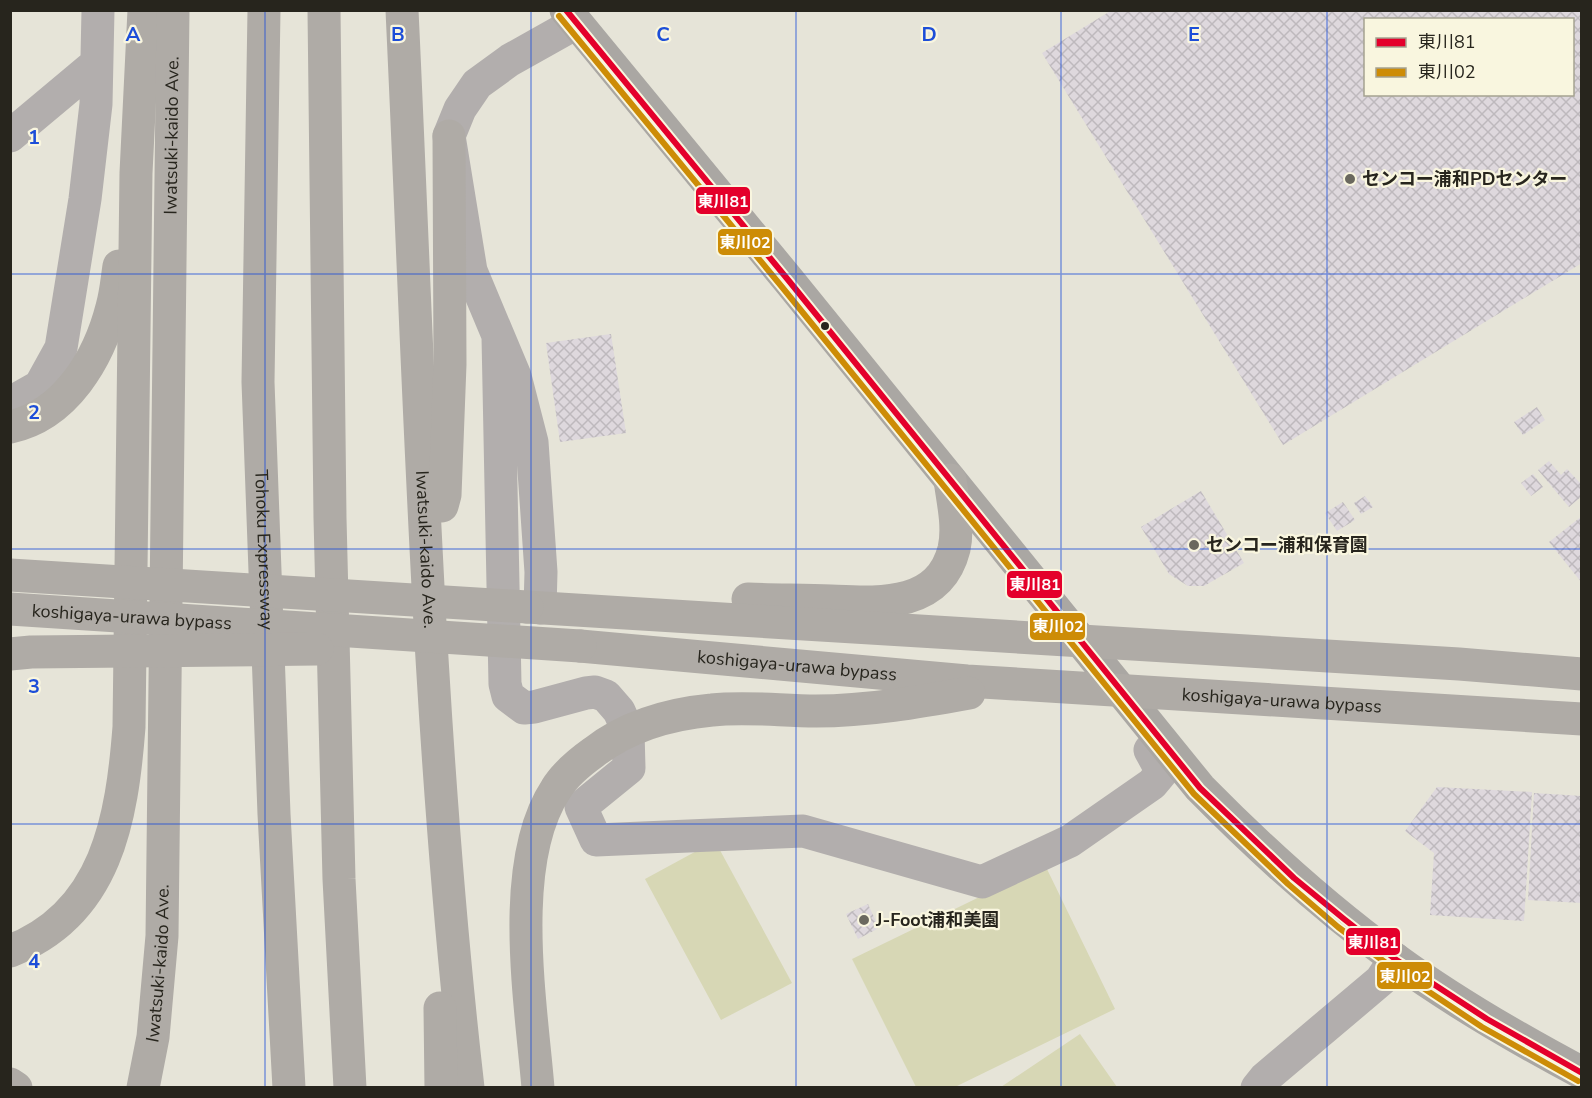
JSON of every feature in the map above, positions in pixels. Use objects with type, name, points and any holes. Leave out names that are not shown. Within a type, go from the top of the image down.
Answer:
[{"type":"highway","points":[[10,951],[53,928],[83,896],[103,862],[120,805],[129,727],[136,173],[144,10]]},
{"type":"highway","name":"Iwatsuki-kaido Ave.","points":[[143,1088],[153,1037],[162,936],[173,10]]},
{"type":"highway","name":"Tohoku Expressway","points":[[264,10],[258,382],[274,814],[288,1088]]},
{"type":"highway","points":[[324,10],[331,553],[339,879],[350,1088]]},
{"type":"highway","name":"Iwatsuki-kaido Ave.","points":[[402,10],[434,703],[457,990],[468,1088]]},
{"type":"highway","points":[[428,569],[445,495],[450,364],[449,136]]},
{"type":"highway","points":[[10,427],[22,425],[50,409],[64,396],[88,366],[99,345],[112,307],[136,173]]},
{"type":"highway","points":[[533,607],[734,598],[872,603],[899,600],[923,592],[935,583],[946,569],[954,548],[956,525],[950,480]]},
{"type":"highway","points":[[10,561],[100,581]]},
{"type":"highway","name":"koshigaya-urawa bypass","points":[[10,575],[1459,664],[1581,674]]},
{"type":"highway","name":"koshigaya-urawa bypass","points":[[10,609],[580,646],[1018,684],[1581,719]]},
{"type":"highway","points":[[10,654],[580,646]]},
{"type":"highway","points":[[538,1088],[525,942],[527,891],[532,851],[543,815],[556,789],[577,765],[610,740],[643,723],[673,715],[714,709],[819,711],[897,705],[1018,684]]},
{"type":"highway","points":[[434,703],[441,1088]]},
{"type":"highway","points":[[10,1084],[16,1088]]},
{"type":"main road","points":[[571,17],[1200,788],[1253,841],[1310,891],[1395,959],[1443,992],[1581,1073]]},
{"type":"street","points":[[10,403],[40,386],[61,348],[85,199],[96,105],[98,10]]},
{"type":"street","points":[[533,607],[541,572],[532,442],[515,376],[471,271],[449,136],[460,109],[477,84],[571,17]]},
{"type":"street","points":[[10,136],[96,64]]},
{"type":"street","points":[[498,337],[505,684],[508,696],[524,708],[534,708],[595,692],[606,696],[619,711],[628,731],[629,768],[581,807],[596,840],[803,831],[982,882],[1070,841],[1152,783],[1162,772],[1150,750]]},
{"type":"street","points":[[1257,1088],[1265,1078],[1381,980],[1395,959]]},
{"type":"green space","points":[[715,841],[792,983],[721,1020],[645,879]]},
{"type":"green space","points":[[1045,865],[1115,1009],[955,1087],[916,1087],[852,959]]},
{"type":"green space","points":[[1080,1034],[1117,1087],[1001,1087]]},
{"type":"building","name":"センコー浦和PDセンター","points":[[1112,10],[1582,10],[1582,263],[1283,445],[1042,53]]},
{"type":"building","points":[[611,334],[626,433],[560,442],[546,343]]},
{"type":"building","points":[[1537,407],[1545,420],[1523,435],[1514,422]]},
{"type":"building","points":[[1549,461],[1561,475],[1567,469],[1582,485],[1582,496],[1569,507],[1538,470]]},
{"type":"building","points":[[1533,474],[1543,487],[1531,496],[1521,483]]},
{"type":"building","points":[[1201,491],[1244,563],[1204,586],[1188,586],[1169,574],[1141,527]]},
{"type":"building","points":[[1365,496],[1373,507],[1361,514],[1354,503]]},
{"type":"building","points":[[1343,502],[1355,520],[1337,531],[1325,513]]},
{"type":"building","points":[[1582,516],[1582,583],[1549,542]]},
{"type":"building","points":[[1437,787],[1532,792],[1524,921],[1430,915],[1434,853],[1405,831]]},
{"type":"building","points":[[1534,793],[1582,796],[1582,903],[1528,900]]},
{"type":"building","points":[[868,904],[879,928],[858,939],[846,914]]},
{"type":"transit line","name":"東川81","points":[[566,10],[1200,788],[1294,878],[1395,959],[1487,1019],[1582,1073]]},
{"type":"transit line","name":"東川02","points":[[559,16],[1194,794],[1288,884],[1338,927],[1390,966],[1482,1027],[1578,1081]]},
{"type":"place","name":"センコー浦和PDセンター","points":[[1350,179]]},
{"type":"place","name":"センコー浦和保育園","points":[[1194,545]]},
{"type":"place","name":"J-Foot浦和美園","points":[[864,920]]}]
